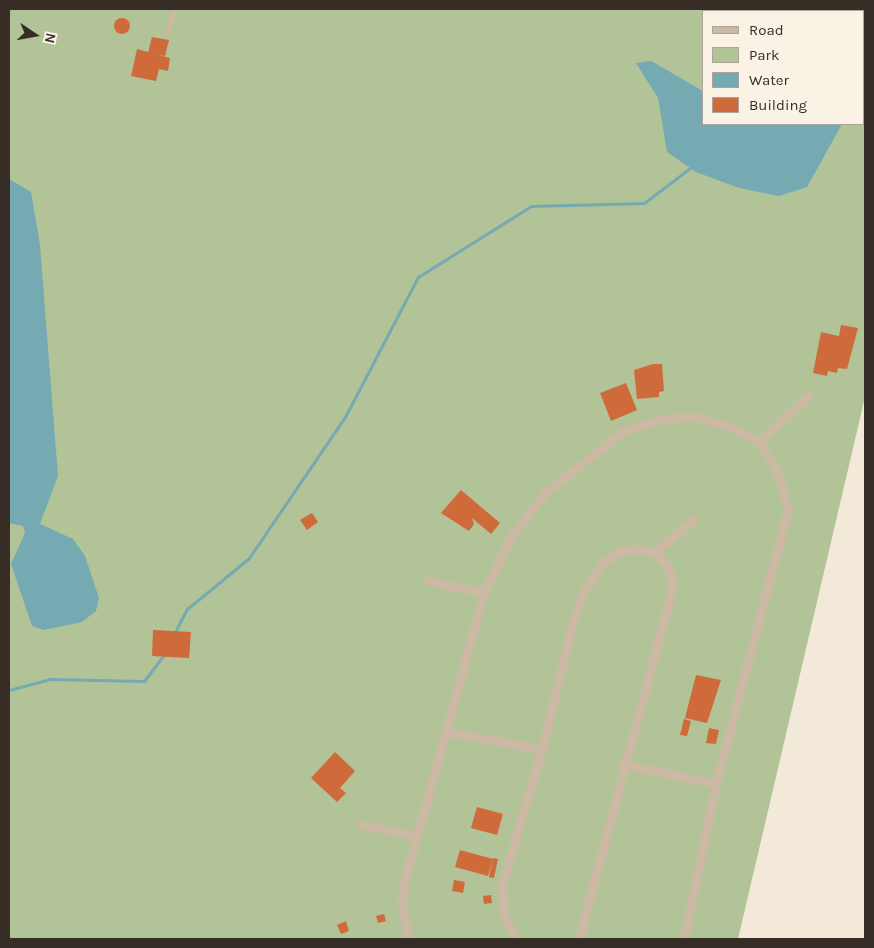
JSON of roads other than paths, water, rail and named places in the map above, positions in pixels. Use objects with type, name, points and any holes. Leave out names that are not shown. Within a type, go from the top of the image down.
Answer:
[{"type":"street","points":[[759,442],[809,395]]},
{"type":"street","points":[[408,939],[402,902],[416,836],[447,732],[484,593],[510,538],[545,493],[622,432],[658,420],[692,416],[731,427],[759,442],[777,471],[788,509],[716,784],[684,939]]},
{"type":"street","points":[[654,553],[694,519]]},
{"type":"street","points":[[516,939],[504,915],[502,884],[542,749],[572,626],[592,577],[620,551],[654,553],[665,562],[671,593],[624,764],[580,939]]},
{"type":"street","points":[[428,581],[484,593]]},
{"type":"street","points":[[447,732],[542,749]]},
{"type":"street","points":[[624,764],[716,784]]},
{"type":"street","points":[[360,824],[416,836]]},
{"type":"lane","points":[[167,33],[174,9]]},
{"type":"water","points":[[651,61],[702,90],[702,125],[841,125],[807,187],[779,196],[739,188],[696,172],[667,152],[658,98],[636,63]]},
{"type":"water","points":[[9,179],[31,192],[40,245],[58,476],[40,524],[73,539],[85,556],[99,598],[96,611],[82,622],[44,630],[32,626],[11,564],[25,533],[23,526],[9,523]]},
{"type":"waterway","points":[[174,634],[187,609],[249,558],[345,417],[418,277],[531,206],[644,203],[694,165]]},
{"type":"waterway","points":[[9,690],[50,679],[144,681],[165,653]]}]
